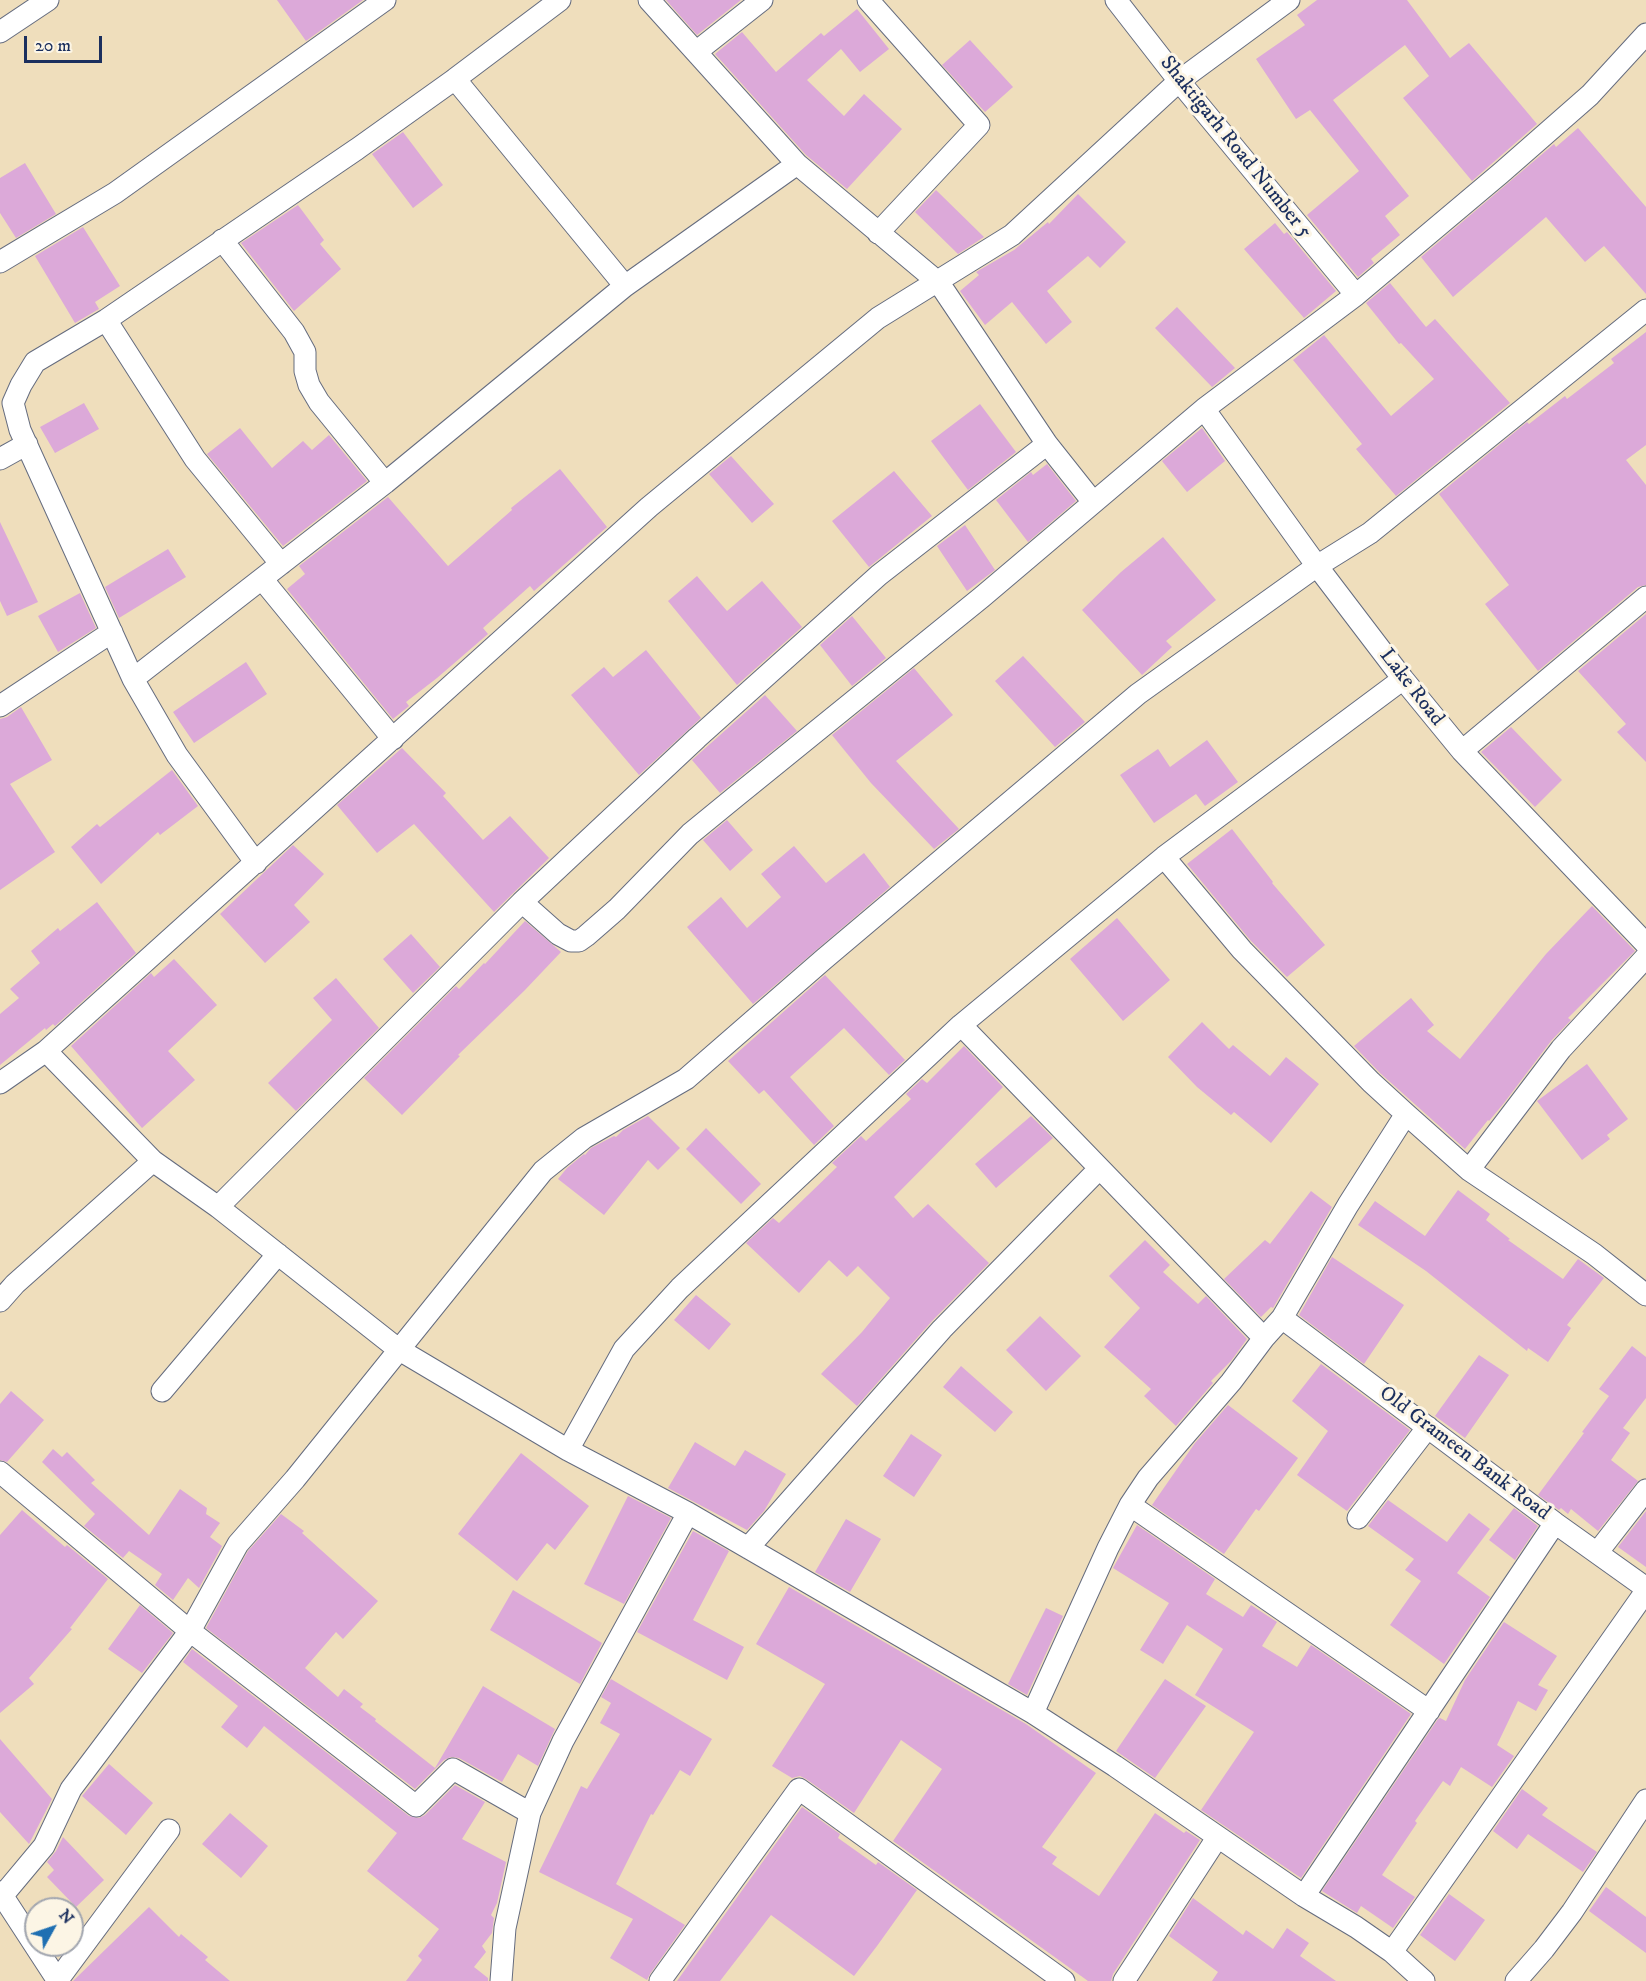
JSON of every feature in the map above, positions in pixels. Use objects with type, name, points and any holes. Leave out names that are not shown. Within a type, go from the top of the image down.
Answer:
[{"type":"street","points":[[0,32],[48,0]]},
{"type":"street","points":[[0,262],[115,193],[385,0]]},
{"type":"street","points":[[256,863],[177,755],[133,679],[20,430],[13,403],[35,362],[106,320],[357,149],[560,0]]},
{"type":"street","points":[[649,0],[797,164],[939,282],[1047,444],[1093,502]]},
{"type":"street","points":[[696,52],[762,0]]},
{"type":"street","points":[[868,0],[979,124],[878,233]]},
{"type":"street","name":"Shaktigarh Road Number 5","points":[[1116,0],[1179,81],[1356,296]]},
{"type":"street","points":[[0,1083],[46,1051],[649,507],[878,318],[1012,235],[1179,81],[1289,0]]},
{"type":"street","points":[[522,902],[558,934],[571,941],[579,941],[586,936],[617,909],[690,834],[982,597],[1204,409],[1356,296],[1590,95],[1646,34]]},
{"type":"street","points":[[455,79],[625,286]]},
{"type":"street","points":[[133,679],[385,483],[625,286],[797,164]]},
{"type":"street","points":[[222,240],[294,332],[305,352],[305,371],[309,385],[320,402],[385,483]]},
{"type":"street","points":[[169,1830],[57,1981],[1,1894],[44,1846],[71,1789],[190,1632],[238,1544],[295,1479],[543,1171],[562,1154],[612,1120],[686,1078],[1138,694],[1317,566],[1370,533],[1646,310]]},
{"type":"street","points":[[106,320],[195,459],[281,564]]},
{"type":"street","name":"Lake Road","points":[[1204,409],[1317,566],[1403,679],[1462,751],[1646,944]]},
{"type":"street","points":[[0,459],[27,444]]},
{"type":"street","points":[[218,1207],[522,902],[697,738],[879,575],[1047,444]]},
{"type":"street","points":[[262,579],[393,739]]},
{"type":"street","points":[[1462,751],[1646,597]]},
{"type":"street","points":[[0,706],[111,632]]},
{"type":"street","points":[[568,1450],[624,1349],[680,1288],[962,1025],[1164,857],[1403,679]]},
{"type":"street","points":[[1164,857],[1242,950],[1371,1082],[1406,1114],[1469,1170],[1594,1254],[1646,1295]]},
{"type":"street","points":[[1469,1170],[1561,1049],[1646,957]]},
{"type":"street","points":[[962,1025],[1264,1338]]},
{"type":"street","points":[[46,1051],[153,1161],[218,1207],[399,1349],[568,1450],[688,1513],[1033,1713],[1115,1766],[1304,1896],[1356,1927],[1392,1952],[1424,1981]]},
{"type":"street","points":[[1033,1713],[1130,1505],[1148,1478],[1231,1382],[1282,1318],[1348,1205],[1406,1114]]},
{"type":"street","points":[[0,1301],[15,1284],[153,1161]]},
{"type":"street","points":[[748,1548],[942,1329],[1099,1169]]},
{"type":"street","points":[[162,1391],[278,1254]]},
{"type":"street","name":"Old Grameen Bank Road","points":[[1282,1318],[1646,1589]]},
{"type":"street","points":[[1359,1518],[1428,1427]]},
{"type":"street","points":[[0,1472],[190,1632],[416,1806],[453,1768],[530,1813]]},
{"type":"street","points":[[1597,1553],[1646,1490]]},
{"type":"street","points":[[1130,1505],[1429,1711]]},
{"type":"street","points":[[501,1981],[505,1928],[530,1813],[563,1741],[688,1513]]},
{"type":"street","points":[[1304,1896],[1555,1523]]},
{"type":"street","points":[[1392,1952],[1646,1589]]},
{"type":"street","points":[[660,1981],[799,1790],[1064,1981]]},
{"type":"street","points":[[1516,1981],[1572,1912],[1646,1800]]},
{"type":"street","points":[[1124,1981],[1217,1838]]},
{"type":"building","points":[[277,0],[363,0],[306,41]]},
{"type":"building","points":[[666,0],[741,0],[697,35]]},
{"type":"building","points":[[1317,0],[1407,0],[1450,58],[1469,43],[1537,124],[1472,181],[1403,98],[1429,76],[1405,45],[1333,100],[1409,196],[1385,216],[1400,235],[1371,259],[1374,263],[1358,277],[1307,215],[1359,171],[1310,110],[1296,119],[1256,59],[1305,25],[1297,15]]},
{"type":"building","points":[[857,9],[889,49],[860,72],[841,49],[807,80],[844,116],[864,94],[902,129],[847,189],[806,155],[715,54],[742,32],[776,72],[821,33],[824,36]]},
{"type":"building","points":[[970,40],[1013,87],[985,112],[942,65]]},
{"type":"building","points":[[1578,128],[1646,207],[1646,294],[1604,246],[1585,262],[1546,217],[1453,297],[1421,257],[1554,144],[1556,147]]},
{"type":"building","points":[[403,132],[443,185],[413,208],[372,154]]},
{"type":"building","points":[[25,163],[56,214],[16,238],[0,213],[0,178]]},
{"type":"building","points":[[936,190],[984,237],[958,254],[915,212]]},
{"type":"building","points":[[1078,194],[1126,242],[1100,268],[1088,256],[1047,291],[1072,322],[1046,344],[1012,302],[985,325],[960,291],[979,275],[976,272],[1014,250],[1048,222],[1049,224]]},
{"type":"building","points":[[298,205],[324,240],[320,244],[341,269],[294,311],[241,243]]},
{"type":"building","points":[[1275,223],[1284,234],[1287,232],[1336,291],[1304,318],[1244,249]]},
{"type":"building","points":[[83,227],[120,286],[95,302],[99,309],[75,323],[35,256]]},
{"type":"building","points":[[1390,283],[1426,327],[1435,319],[1510,403],[1396,496],[1356,449],[1362,444],[1293,360],[1324,335],[1391,416],[1434,379],[1401,343],[1399,344],[1366,303]]},
{"type":"building","points":[[1177,307],[1235,368],[1212,387],[1155,328]]},
{"type":"building","points":[[1646,332],[1646,445],[1626,460],[1646,485],[1646,585],[1638,587],[1538,671],[1485,604],[1509,585],[1439,494],[1527,422],[1529,424],[1565,396],[1567,399],[1614,363],[1611,359]]},
{"type":"building","points":[[84,403],[99,429],[55,453],[40,427]]},
{"type":"building","points":[[980,404],[1016,452],[968,490],[931,441]]},
{"type":"building","points":[[240,428],[272,468],[303,441],[312,450],[329,435],[367,481],[283,546],[207,454]]},
{"type":"building","points":[[1202,428],[1225,461],[1187,492],[1162,461]]},
{"type":"building","points":[[731,456],[774,504],[752,523],[709,474]]},
{"type":"building","points":[[1047,464],[1076,501],[1028,542],[996,500],[1031,472],[1033,475]]},
{"type":"building","points":[[560,469],[607,527],[534,591],[530,586],[483,628],[488,634],[406,702],[409,706],[393,719],[287,589],[305,574],[299,566],[388,497],[448,566],[512,510],[511,508]]},
{"type":"building","points":[[894,471],[932,516],[869,567],[832,521]]},
{"type":"building","points":[[0,522],[38,602],[7,616],[0,601]]},
{"type":"building","points":[[965,525],[995,570],[967,591],[937,546]]},
{"type":"building","points":[[1163,537],[1216,600],[1166,641],[1172,647],[1142,675],[1082,610],[1121,572]]},
{"type":"building","points":[[168,549],[186,577],[119,618],[105,587]]},
{"type":"building","points":[[697,576],[727,611],[762,581],[802,627],[737,685],[668,601]]},
{"type":"building","points":[[80,593],[96,628],[58,652],[38,616]]},
{"type":"building","points":[[1646,614],[1646,762],[1617,732],[1626,724],[1578,671]]},
{"type":"building","points":[[852,616],[886,658],[852,686],[820,645]]},
{"type":"building","points":[[646,650],[701,718],[639,775],[571,695],[604,667],[613,677]]},
{"type":"building","points":[[1023,656],[1085,722],[1055,747],[995,681]]},
{"type":"building","points":[[246,662],[267,694],[194,743],[173,712]]},
{"type":"building","points":[[914,668],[953,715],[896,761],[959,829],[934,849],[871,783],[832,735]]},
{"type":"building","points":[[765,695],[797,731],[720,793],[692,760]]},
{"type":"building","points":[[21,707],[52,760],[10,784],[55,852],[0,890],[0,719]]},
{"type":"building","points":[[1511,727],[1562,780],[1535,807],[1481,752]]},
{"type":"building","points":[[1207,740],[1238,782],[1205,806],[1196,794],[1154,823],[1120,775],[1158,749],[1170,767]]},
{"type":"building","points":[[402,748],[446,793],[443,796],[483,840],[510,816],[549,858],[494,912],[414,824],[377,853],[337,805]]},
{"type":"building","points":[[172,770],[198,806],[160,835],[158,832],[101,884],[71,847],[97,824],[100,827]]},
{"type":"building","points":[[727,820],[753,850],[730,871],[703,840]]},
{"type":"building","points":[[1232,829],[1272,883],[1325,945],[1287,977],[1251,941],[1187,864]]},
{"type":"building","points":[[293,845],[324,874],[294,905],[310,922],[265,963],[220,914]]},
{"type":"building","points":[[794,846],[826,883],[864,853],[890,887],[753,1004],[687,927],[721,897],[747,928],[781,897],[761,874]]},
{"type":"building","points":[[97,902],[136,953],[55,1026],[53,1024],[46,1030],[45,1028],[0,1065],[0,1014],[19,998],[10,989],[40,963],[31,951],[58,928],[60,931]]},
{"type":"building","points":[[1592,906],[1635,951],[1568,1018],[1571,1020],[1551,1041],[1504,1103],[1465,1149],[1380,1073],[1354,1046],[1411,998],[1434,1025],[1427,1031],[1460,1059],[1546,954]]},
{"type":"building","points":[[1117,918],[1170,980],[1123,1021],[1070,959]]},
{"type":"building","points":[[525,921],[561,952],[458,1055],[460,1056],[402,1115],[364,1078],[456,986],[459,989],[485,964]]},
{"type":"building","points":[[411,934],[440,967],[413,993],[383,959]]},
{"type":"building","points":[[174,959],[217,1005],[168,1051],[195,1080],[142,1128],[71,1046],[151,973],[154,977]]},
{"type":"building","points":[[825,975],[905,1060],[889,1075],[844,1028],[790,1077],[834,1126],[814,1145],[764,1090],[759,1094],[728,1061]]},
{"type":"building","points":[[336,978],[379,1028],[296,1111],[268,1083],[332,1020],[313,998]]},
{"type":"building","points":[[1202,1022],[1229,1049],[1233,1045],[1270,1076],[1286,1057],[1319,1084],[1271,1143],[1234,1112],[1231,1115],[1197,1087],[1168,1057]]},
{"type":"building","points":[[964,1046],[1003,1087],[894,1197],[913,1218],[928,1204],[989,1263],[932,1321],[857,1406],[821,1374],[862,1332],[890,1298],[858,1266],[847,1277],[829,1260],[799,1293],[746,1243],[773,1218],[779,1223],[837,1167],[832,1163],[861,1136],[866,1141],[911,1099],[906,1094],[922,1079],[927,1083]]},
{"type":"building","points":[[1587,1064],[1628,1119],[1607,1135],[1610,1139],[1582,1160],[1537,1101]]},
{"type":"building","points":[[648,1116],[680,1148],[658,1170],[648,1160],[604,1215],[558,1179],[567,1168],[591,1148],[616,1137],[623,1130]]},
{"type":"building","points":[[1031,1116],[1053,1138],[996,1188],[975,1164]]},
{"type":"building","points":[[706,1128],[761,1184],[741,1204],[686,1149]]},
{"type":"building","points":[[1458,1190],[1490,1214],[1486,1220],[1510,1239],[1508,1240],[1563,1279],[1578,1259],[1604,1278],[1567,1325],[1571,1328],[1548,1362],[1528,1348],[1527,1351],[1426,1271],[1358,1225],[1375,1201],[1425,1236]]},
{"type":"building","points":[[1311,1191],[1332,1207],[1273,1308],[1271,1307],[1261,1317],[1224,1279],[1265,1240],[1270,1244]]},
{"type":"building","points":[[1145,1240],[1170,1265],[1163,1272],[1198,1304],[1206,1296],[1247,1339],[1176,1426],[1144,1396],[1151,1389],[1104,1347],[1140,1308],[1109,1276]]},
{"type":"building","points":[[1332,1257],[1404,1305],[1364,1364],[1299,1315]]},
{"type":"building","points":[[696,1295],[731,1324],[709,1350],[674,1320]]},
{"type":"building","points":[[1040,1316],[1081,1356],[1046,1391],[1006,1350]]},
{"type":"building","points":[[1632,1346],[1646,1357],[1646,1398],[1623,1428],[1630,1433],[1611,1460],[1638,1481],[1598,1531],[1571,1509],[1568,1514],[1538,1495],[1609,1396],[1599,1389]]},
{"type":"building","points":[[1479,1355],[1509,1375],[1465,1438],[1435,1416]]},
{"type":"building","points":[[1321,1364],[1410,1430],[1347,1511],[1297,1475],[1328,1431],[1292,1401]]},
{"type":"building","points":[[961,1366],[1013,1412],[995,1432],[943,1387]]},
{"type":"building","points":[[11,1391],[44,1420],[7,1462],[0,1460],[0,1404]]},
{"type":"building","points":[[1228,1405],[1298,1458],[1259,1511],[1256,1509],[1224,1554],[1152,1505],[1195,1443]]},
{"type":"building","points":[[911,1434],[942,1455],[914,1497],[883,1476]]},
{"type":"building","points":[[695,1442],[735,1466],[745,1450],[786,1474],[764,1511],[747,1530],[668,1488]]},
{"type":"building","points":[[53,1449],[62,1457],[67,1452],[95,1480],[91,1483],[149,1535],[180,1489],[207,1508],[206,1514],[220,1523],[210,1537],[222,1546],[199,1588],[188,1578],[173,1600],[155,1585],[162,1574],[129,1551],[123,1558],[84,1526],[95,1514],[42,1462]]},
{"type":"building","points":[[521,1453],[589,1506],[555,1550],[547,1543],[517,1581],[458,1534]]},
{"type":"building","points":[[628,1496],[671,1518],[624,1604],[584,1584]]},
{"type":"building","points":[[1388,1500],[1447,1542],[1469,1513],[1490,1529],[1457,1573],[1490,1597],[1444,1664],[1390,1625],[1421,1581],[1405,1570],[1414,1559],[1368,1526]]},
{"type":"building","points":[[1514,1508],[1538,1526],[1515,1560],[1489,1540]]},
{"type":"building","points":[[22,1510],[65,1547],[67,1545],[108,1579],[70,1628],[72,1629],[29,1678],[34,1684],[0,1713],[0,1535]]},
{"type":"building","points":[[1646,1511],[1646,1567],[1618,1547]]},
{"type":"building","points":[[281,1514],[304,1531],[302,1533],[378,1601],[343,1639],[336,1632],[305,1668],[338,1697],[344,1689],[363,1704],[360,1707],[376,1719],[375,1721],[435,1768],[483,1686],[555,1729],[538,1766],[518,1754],[502,1782],[459,1758],[451,1757],[444,1760],[415,1789],[206,1628],[248,1551]]},
{"type":"building","points":[[846,1519],[881,1539],[850,1592],[815,1572]]},
{"type":"building","points":[[1137,1525],[1215,1579],[1206,1594],[1243,1617],[1251,1605],[1277,1622],[1262,1646],[1297,1667],[1311,1645],[1411,1714],[1301,1878],[1201,1810],[1254,1732],[1195,1695],[1223,1649],[1187,1625],[1163,1664],[1140,1650],[1169,1603],[1113,1568]]},
{"type":"building","points":[[693,1531],[729,1551],[693,1620],[744,1647],[727,1680],[637,1632]]},
{"type":"building","points":[[789,1587],[1026,1724],[1096,1773],[1042,1847],[1057,1857],[1052,1864],[1099,1896],[1155,1813],[1184,1833],[1186,1831],[1200,1840],[1113,1974],[1111,1981],[1088,1981],[893,1841],[942,1769],[901,1740],[854,1813],[806,1779],[800,1776],[792,1778],[772,1766],[825,1684],[756,1644]]},
{"type":"building","points":[[513,1590],[602,1643],[580,1684],[490,1630]]},
{"type":"building","points":[[140,1605],[173,1633],[142,1673],[108,1649]]},
{"type":"building","points":[[1046,1608],[1063,1616],[1027,1695],[1008,1684]]},
{"type":"building","points":[[1504,1622],[1557,1656],[1538,1685],[1548,1690],[1536,1711],[1518,1701],[1497,1745],[1514,1756],[1492,1787],[1461,1767],[1450,1786],[1443,1781],[1415,1821],[1417,1823],[1382,1875],[1415,1897],[1393,1928],[1361,1906],[1357,1913],[1322,1891],[1438,1719],[1446,1721],[1465,1680]]},
{"type":"building","points":[[192,1649],[409,1816],[419,1818],[425,1815],[455,1785],[485,1802],[462,1839],[506,1862],[497,1903],[491,1915],[494,1918],[492,1933],[482,1946],[486,1952],[474,1967],[488,1978],[488,1981],[406,1981],[422,1960],[418,1956],[439,1929],[367,1871],[397,1833],[264,1726],[247,1748],[221,1727],[238,1706],[183,1662]]},
{"type":"building","points":[[611,1679],[712,1739],[690,1776],[680,1770],[653,1815],[651,1814],[616,1884],[685,1925],[647,1980],[610,1958],[633,1919],[539,1872],[581,1786],[587,1789],[620,1734],[600,1723],[611,1703],[601,1697]]},
{"type":"building","points":[[1165,1679],[1206,1706],[1155,1778],[1116,1751]]},
{"type":"building","points":[[0,1739],[52,1799],[29,1844],[0,1812]]},
{"type":"building","points":[[109,1764],[153,1803],[126,1835],[82,1796]]},
{"type":"building","points":[[1522,1789],[1548,1808],[1542,1815],[1597,1852],[1583,1872],[1528,1834],[1517,1849],[1493,1831]]},
{"type":"building","points":[[802,1807],[840,1834],[838,1838],[876,1865],[878,1862],[917,1890],[877,1946],[854,1976],[771,1915],[720,1981],[677,1981]]},
{"type":"building","points":[[230,1813],[268,1846],[241,1878],[202,1844]]},
{"type":"building","points":[[63,1837],[104,1880],[84,1899],[84,1897],[66,1897],[47,1877],[54,1870],[47,1862]]},
{"type":"building","points":[[1606,1887],[1646,1917],[1646,1953],[1589,1911]]},
{"type":"building","points":[[1449,1894],[1485,1920],[1455,1961],[1420,1935]]},
{"type":"building","points":[[1193,1898],[1243,1935],[1246,1930],[1273,1949],[1287,1928],[1309,1943],[1300,1956],[1336,1981],[1212,1981],[1218,1972],[1169,1936]]},
{"type":"building","points":[[149,1907],[179,1937],[181,1934],[208,1957],[205,1960],[230,1981],[73,1981]]}]
